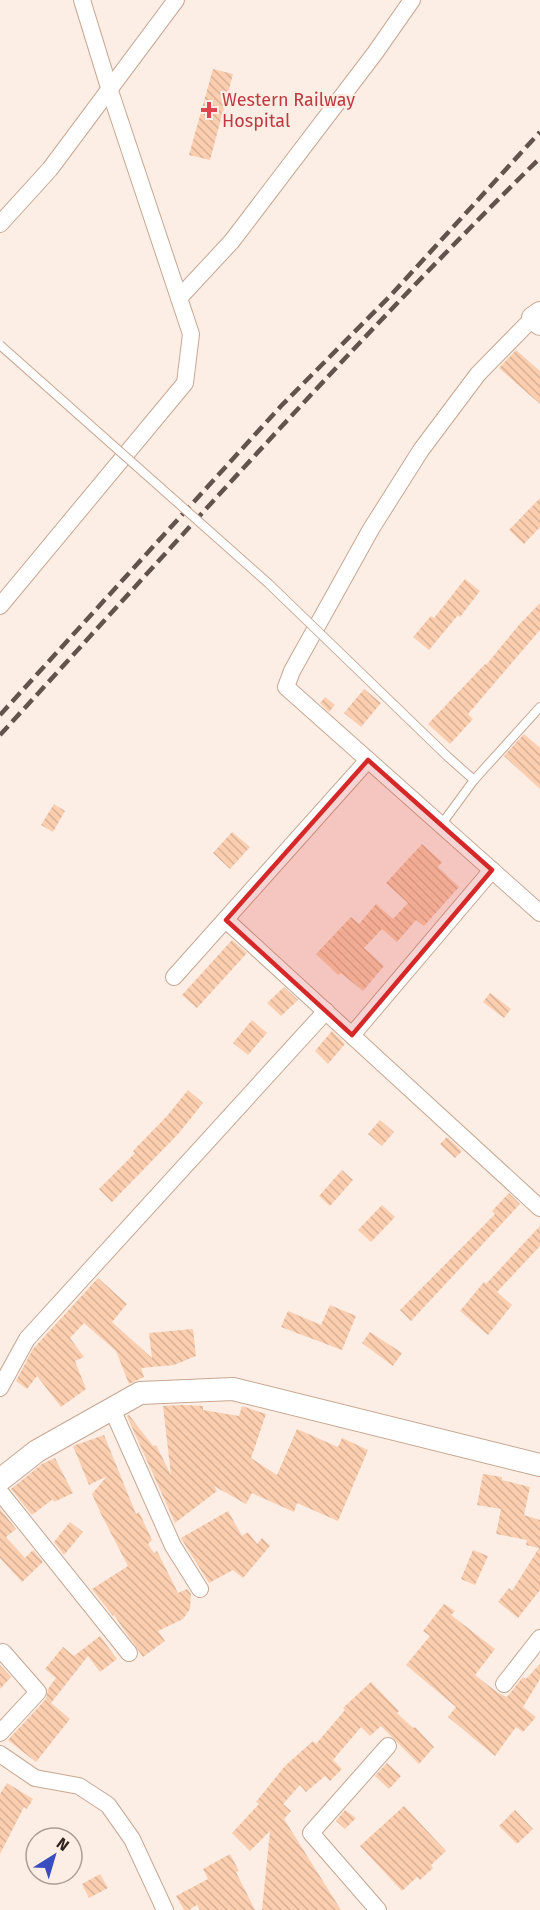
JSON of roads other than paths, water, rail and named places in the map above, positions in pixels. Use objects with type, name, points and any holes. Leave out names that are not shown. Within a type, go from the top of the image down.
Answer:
[{"type":"street","points":[[0,606],[185,383],[192,334],[110,91],[82,0]]},
{"type":"street","points":[[0,224],[50,169],[176,0]]},
{"type":"street","points":[[179,298],[232,241],[375,53],[412,0]]},
{"type":"street","points":[[538,319],[478,375],[421,450],[371,529],[292,671],[286,687],[540,913]]},
{"type":"street","points":[[174,977],[368,760]]},
{"type":"street","points":[[351,1035],[492,870]]},
{"type":"street","points":[[226,920],[540,1208]]},
{"type":"street","points":[[0,1388],[27,1339],[326,1011]]},
{"type":"street","points":[[0,1480],[37,1452],[140,1393],[233,1389],[540,1466]]},
{"type":"street","points":[[112,1409],[173,1546],[200,1589]]},
{"type":"street","points":[[0,1492],[129,1653]]},
{"type":"street","points":[[504,1684],[540,1638]]},
{"type":"street","points":[[0,1733],[38,1692],[3,1652]]},
{"type":"street","points":[[378,1910],[311,1833],[387,1746]]},
{"type":"street","points":[[0,1754],[35,1778],[79,1786],[108,1805],[132,1839],[165,1910]]},
{"type":"lane","points":[[0,345],[268,583],[474,780]]},
{"type":"lane","points":[[441,825],[474,780],[540,707]]},
{"type":"railway","points":[[0,715],[281,406],[391,295],[540,132]]},
{"type":"railway","points":[[0,735],[333,371],[540,158]]},
{"type":"place","name":"Western Railway Hospital","points":[[209,110]]}]
